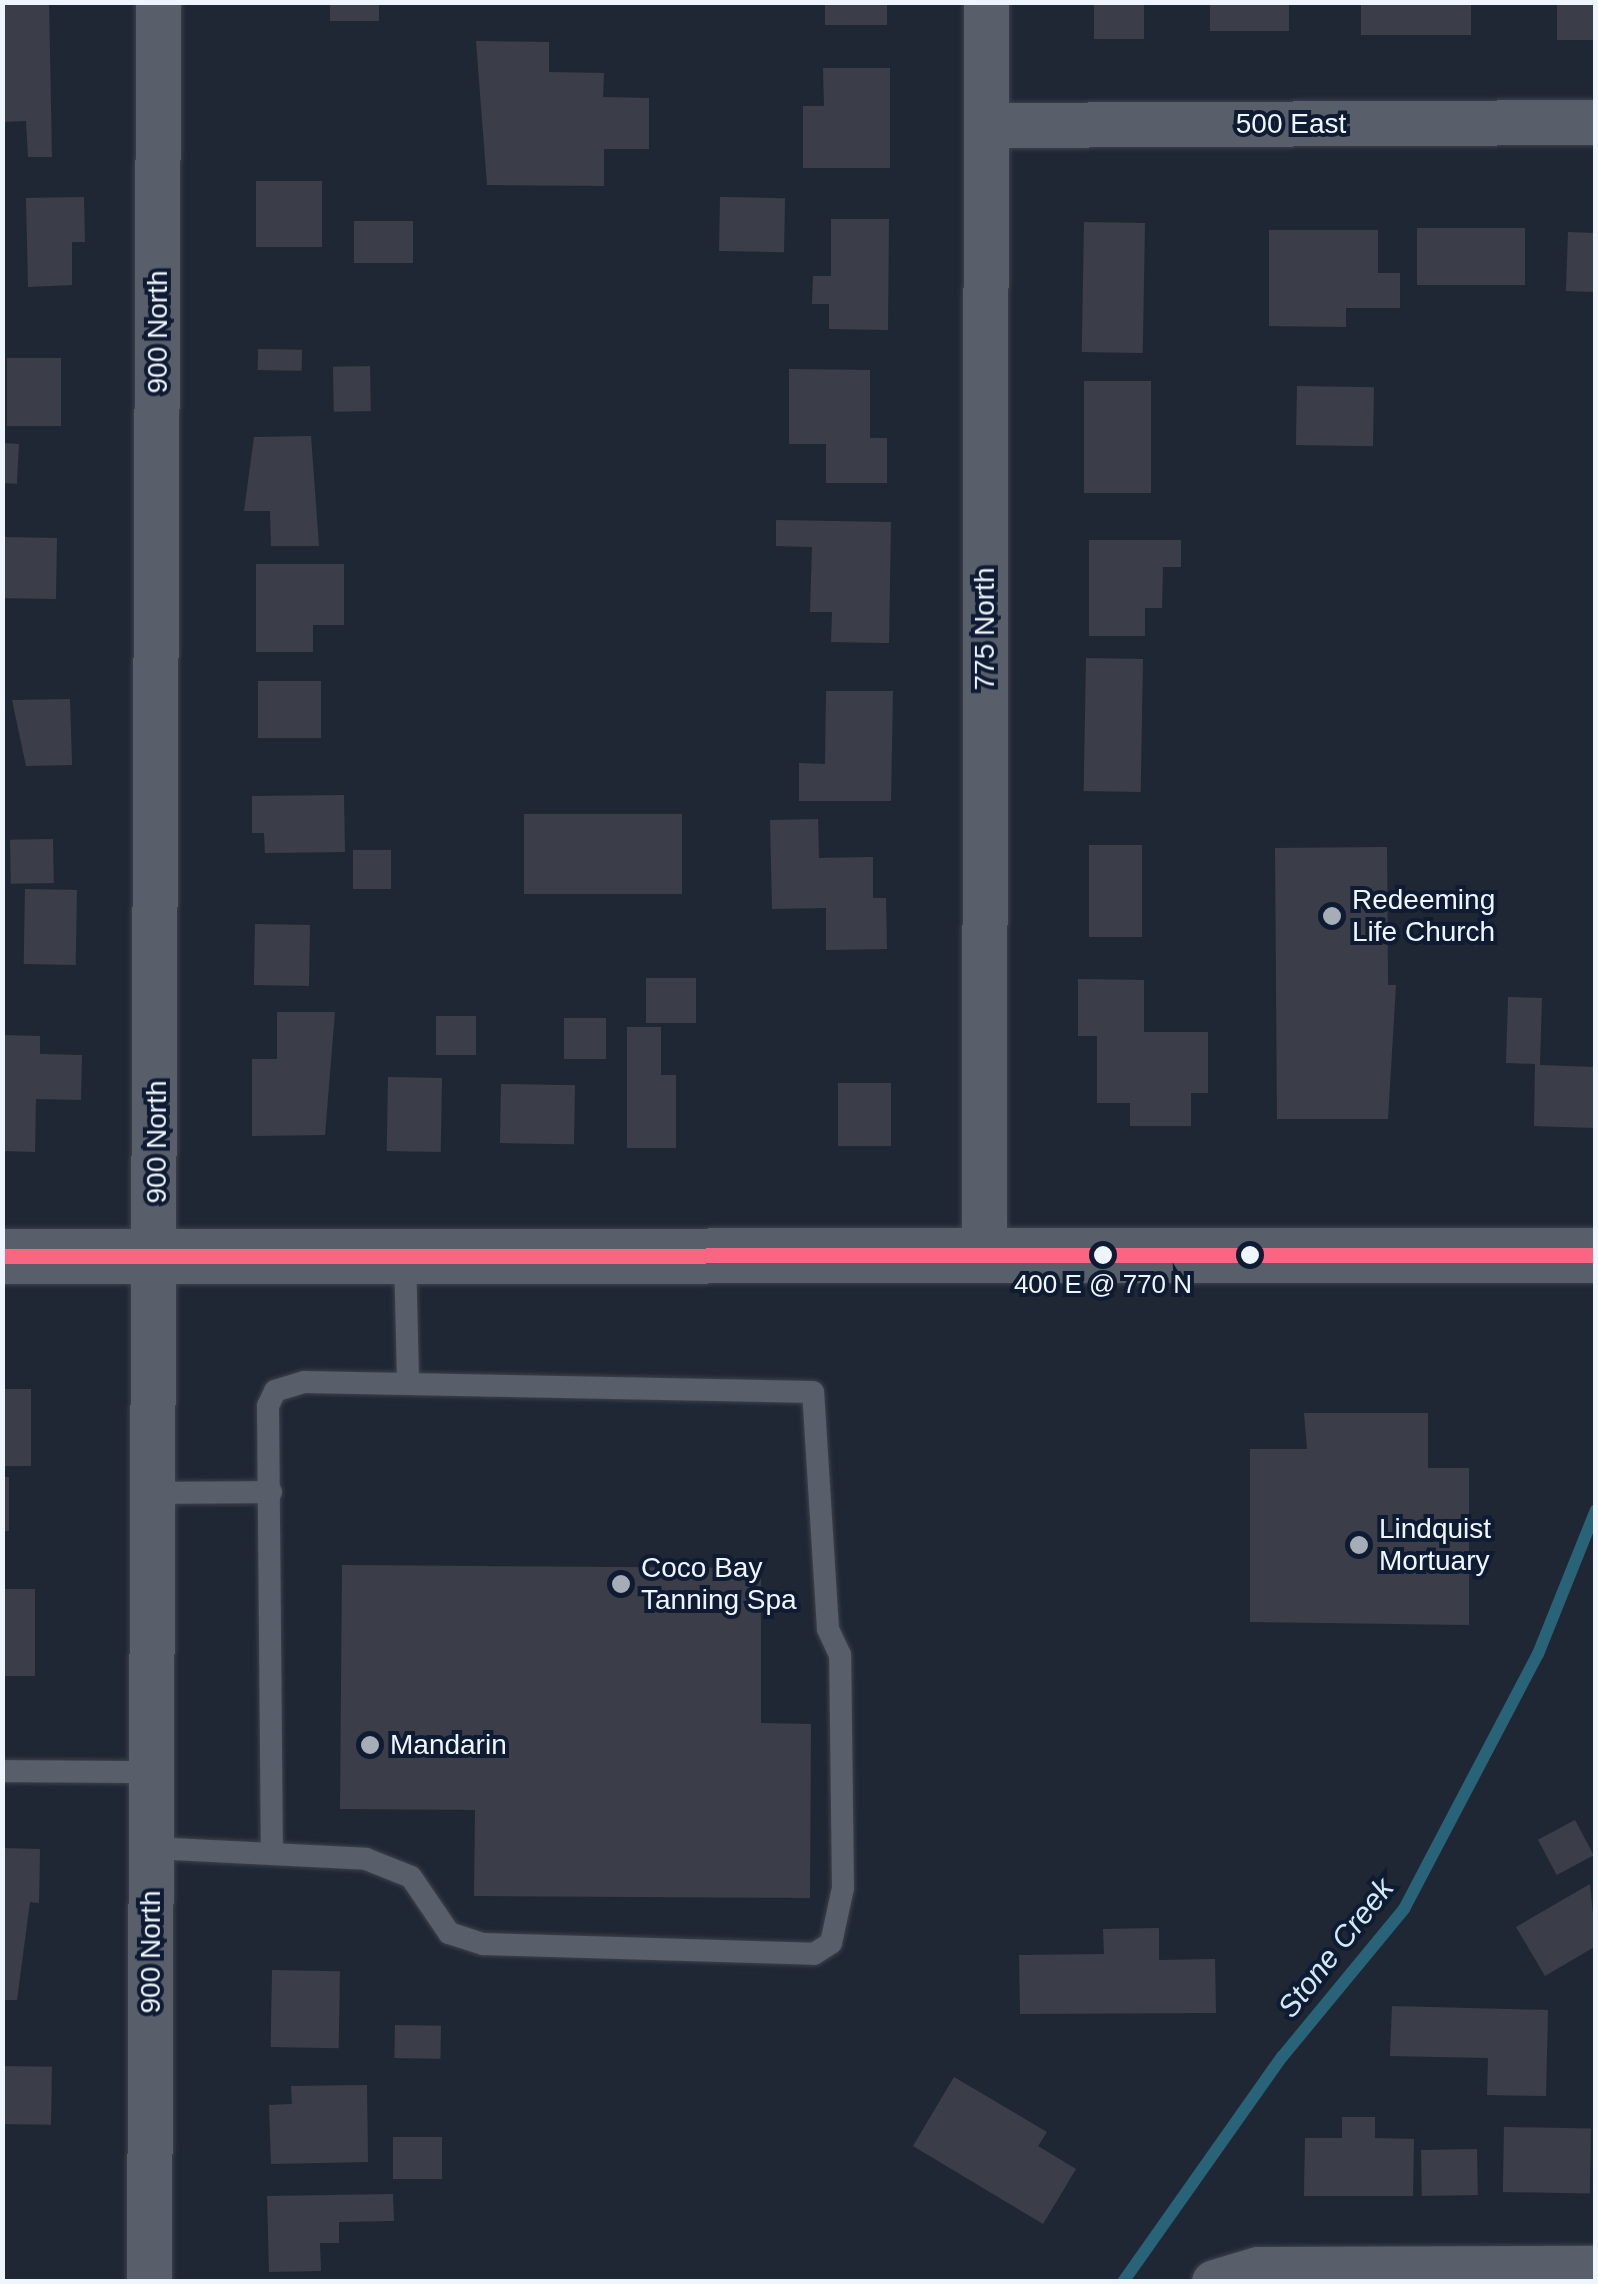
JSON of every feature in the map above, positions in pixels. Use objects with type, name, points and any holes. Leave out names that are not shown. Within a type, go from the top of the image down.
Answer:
[{"type":"main road","points":[[2,1256],[1596,1255]]},
{"type":"street","name":"900 North","points":[[149,2282],[157,1256],[158,2]]},
{"type":"street","name":"775 North","points":[[984,1255],[986,2]]},
{"type":"street","name":"500 East","points":[[986,125],[1596,122]]},
{"type":"street","points":[[1214,2282],[1258,2269],[1596,2268]]},
{"type":"lane","points":[[405,1256],[408,1383]]},
{"type":"lane","points":[[152,1848],[272,1850],[366,1858],[412,1876],[449,1933],[482,1944],[814,1954],[840,1930],[840,1655],[828,1629],[813,1392],[408,1383],[275,1390],[271,1492],[272,1850]]},
{"type":"lane","points":[[155,1493],[271,1492]]},
{"type":"lane","points":[[2,1752],[30,1771]]},
{"type":"lane","points":[[2,1771],[153,1772]]},
{"type":"building","points":[[2,2],[49,2],[52,157],[28,157],[26,121],[2,122]]},
{"type":"building","points":[[330,2],[379,2],[379,21],[330,21]]},
{"type":"building","points":[[825,2],[887,2],[887,25],[825,25]]},
{"type":"building","points":[[1094,2],[1144,2],[1144,39],[1094,39]]},
{"type":"building","points":[[1210,2],[1289,2],[1289,31],[1210,31]]},
{"type":"building","points":[[1361,2],[1471,2],[1471,35],[1361,35]]},
{"type":"building","points":[[1557,2],[1596,2],[1596,40],[1557,40]]},
{"type":"building","points":[[476,41],[549,42],[549,72],[604,73],[603,97],[649,98],[649,149],[604,149],[604,186],[487,185]]},
{"type":"building","points":[[823,68],[890,68],[890,168],[803,168],[803,106],[824,106]]},
{"type":"building","points":[[256,181],[322,181],[322,247],[256,247]]},
{"type":"building","points":[[84,197],[85,242],[72,242],[72,285],[28,287],[26,198]]},
{"type":"building","points":[[720,197],[785,198],[784,252],[719,251]]},
{"type":"building","points":[[831,219],[889,219],[888,330],[829,329],[829,304],[812,304],[813,276],[831,276]]},
{"type":"building","points":[[354,221],[413,221],[413,263],[354,263]]},
{"type":"building","points":[[1084,222],[1145,223],[1143,353],[1082,352]]},
{"type":"building","points":[[1417,228],[1525,228],[1525,285],[1417,285]]},
{"type":"building","points":[[1269,230],[1378,230],[1378,273],[1400,273],[1400,308],[1346,308],[1346,327],[1269,326]]},
{"type":"building","points":[[1568,232],[1596,233],[1594,292],[1566,291]]},
{"type":"building","points":[[258,349],[302,350],[302,371],[258,370]]},
{"type":"building","points":[[7,358],[61,358],[61,426],[7,426]]},
{"type":"building","points":[[370,366],[371,411],[334,412],[333,367]]},
{"type":"building","points":[[789,369],[870,370],[870,438],[887,438],[887,483],[826,483],[826,444],[789,444]]},
{"type":"building","points":[[1084,381],[1151,381],[1151,493],[1084,493]]},
{"type":"building","points":[[1297,386],[1374,387],[1373,446],[1296,445]]},
{"type":"building","points":[[311,436],[319,546],[271,546],[270,511],[244,511],[254,437]]},
{"type":"building","points":[[2,443],[19,444],[17,484],[2,483]]},
{"type":"building","points":[[776,520],[891,522],[889,643],[831,642],[832,612],[810,612],[812,547],[776,546]]},
{"type":"building","points":[[2,537],[57,538],[56,599],[2,598]]},
{"type":"building","points":[[1089,540],[1181,540],[1181,567],[1163,567],[1162,608],[1145,608],[1145,636],[1089,636]]},
{"type":"building","points":[[256,564],[344,564],[344,625],[313,625],[313,652],[256,652]]},
{"type":"building","points":[[1086,658],[1143,659],[1141,792],[1084,791]]},
{"type":"building","points":[[258,681],[321,681],[321,738],[258,738]]},
{"type":"building","points":[[826,691],[893,691],[891,801],[799,801],[799,763],[825,764]]},
{"type":"building","points":[[70,699],[72,765],[26,766],[12,700]]},
{"type":"building","points":[[344,795],[345,852],[265,853],[264,833],[252,833],[252,796]]},
{"type":"building","points":[[524,814],[682,814],[682,894],[524,894]]},
{"type":"building","points":[[818,819],[819,858],[873,857],[873,898],[886,898],[887,949],[826,950],[826,908],[772,909],[770,820]]},
{"type":"building","points":[[53,839],[54,883],[11,884],[10,840]]},
{"type":"building","points":[[1089,845],[1142,845],[1142,937],[1089,937]]},
{"type":"building","name":"Redeeming Life Church","points":[[1387,847],[1388,985],[1396,985],[1388,1119],[1277,1119],[1275,848]]},
{"type":"building","points":[[353,850],[391,850],[391,889],[353,889]]},
{"type":"building","points":[[25,889],[77,890],[76,965],[24,964]]},
{"type":"building","points":[[255,924],[310,925],[309,986],[254,985]]},
{"type":"building","points":[[646,978],[696,978],[696,1023],[646,1023]]},
{"type":"building","points":[[1078,979],[1144,980],[1144,1032],[1208,1032],[1208,1093],[1191,1093],[1191,1126],[1130,1126],[1130,1103],[1097,1103],[1097,1036],[1078,1036]]},
{"type":"building","points":[[1508,997],[1542,998],[1540,1065],[1596,1067],[1596,1128],[1534,1126],[1535,1064],[1506,1063]]},
{"type":"building","points":[[277,1012],[335,1012],[325,1135],[252,1136],[252,1059],[277,1059]]},
{"type":"building","points":[[436,1016],[476,1016],[476,1055],[436,1055]]},
{"type":"building","points":[[564,1018],[606,1018],[606,1059],[564,1059]]},
{"type":"building","points":[[627,1027],[661,1027],[661,1075],[676,1075],[676,1148],[627,1148]]},
{"type":"building","points":[[2,1035],[40,1036],[40,1054],[82,1055],[81,1100],[36,1099],[35,1152],[2,1151]]},
{"type":"building","points":[[388,1077],[442,1078],[441,1152],[387,1151]]},
{"type":"building","points":[[838,1083],[891,1083],[891,1146],[838,1146]]},
{"type":"building","points":[[501,1084],[575,1085],[574,1144],[500,1143]]},
{"type":"building","points":[[2,1389],[31,1389],[31,1466],[2,1466]]},
{"type":"building","name":"Lindquist Mortuary","points":[[1304,1413],[1428,1413],[1428,1468],[1469,1468],[1469,1625],[1250,1622],[1250,1449],[1307,1449]]},
{"type":"building","points":[[2,1477],[9,1477],[9,1531],[2,1531]]},
{"type":"building","points":[[342,1565],[761,1568],[761,1723],[811,1724],[810,1898],[474,1896],[475,1810],[340,1809]]},
{"type":"building","points":[[2,1589],[35,1589],[35,1676],[2,1676]]},
{"type":"building","points":[[1575,1820],[1594,1855],[1557,1875],[1538,1840]]},
{"type":"building","points":[[2,1848],[40,1849],[39,1903],[30,1902],[17,2000],[2,2000]]},
{"type":"building","points":[[1590,1884],[1596,1946],[1545,1976],[1516,1927]]},
{"type":"building","points":[[1159,1928],[1159,1960],[1215,1959],[1216,2013],[1020,2014],[1019,1955],[1104,1954],[1103,1929]]},
{"type":"building","points":[[272,1970],[340,1971],[339,2048],[271,2047]]},
{"type":"building","points":[[1392,2006],[1548,2010],[1546,2096],[1487,2095],[1488,2058],[1390,2056]]},
{"type":"building","points":[[395,2025],[441,2026],[440,2059],[394,2058]]},
{"type":"building","points":[[2,2066],[52,2067],[51,2125],[2,2124]]},
{"type":"building","points":[[954,2077],[1047,2132],[1038,2146],[1076,2169],[1043,2224],[913,2146]]},
{"type":"building","points":[[367,2085],[368,2162],[271,2164],[269,2105],[292,2104],[291,2086]]},
{"type":"building","points":[[1342,2117],[1375,2117],[1375,2138],[1414,2139],[1413,2196],[1304,2196],[1305,2138],[1342,2138]]},
{"type":"building","points":[[1504,2127],[1591,2129],[1590,2194],[1503,2192]]},
{"type":"building","points":[[393,2137],[442,2137],[442,2179],[393,2179]]},
{"type":"building","points":[[1477,2149],[1478,2195],[1422,2196],[1421,2150]]},
{"type":"building","points":[[393,2194],[394,2221],[339,2222],[339,2243],[320,2243],[321,2271],[269,2272],[267,2196]]},
{"type":"waterway","name":"Stone Creek","points":[[1123,2282],[1282,2057],[1404,1909],[1538,1654],[1596,1510]]},
{"type":"transit line","points":[[2,1256],[1596,1255]]},
{"type":"place","name":"Redeeming Life Church","points":[[1332,916]]},
{"type":"place","name":"400 E @ 770 N","points":[[1103,1255]]},
{"type":"place","name":"Lindquist Mortuary","points":[[1359,1545]]},
{"type":"place","name":"Coco Bay Tanning Spa","points":[[621,1584]]},
{"type":"place","name":"Mandarin","points":[[370,1745]]}]
